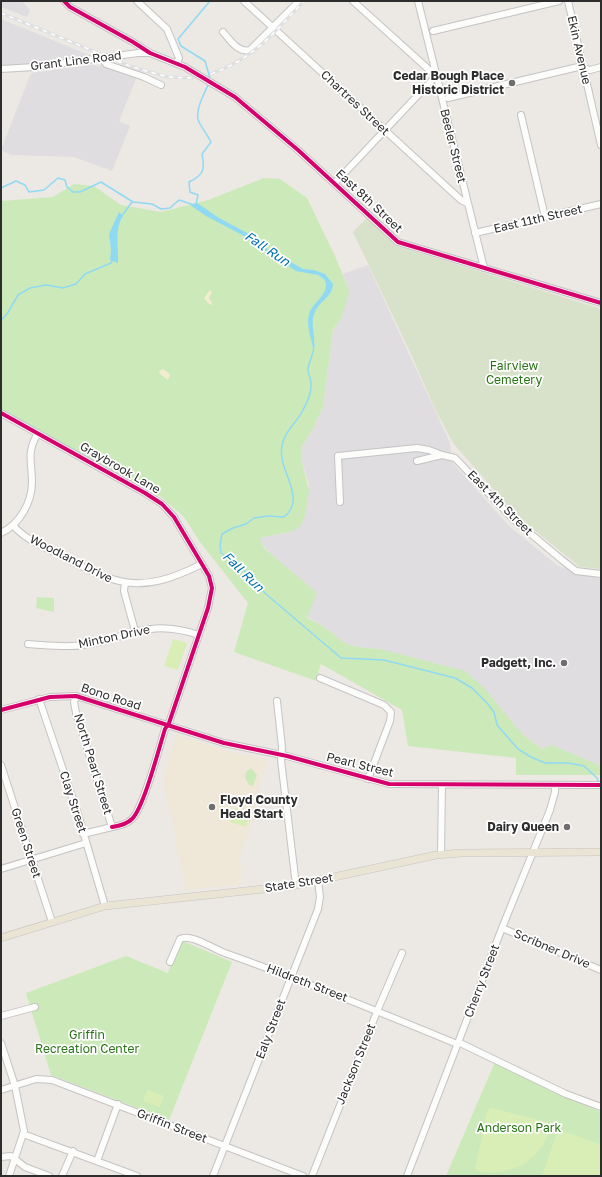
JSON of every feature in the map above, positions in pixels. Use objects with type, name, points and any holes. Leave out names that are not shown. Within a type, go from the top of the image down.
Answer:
[{"type":"main road","name":"State Street","points":[[1,938],[105,906],[318,881],[441,854],[601,852]]},
{"type":"street","points":[[64,1],[70,7],[150,53]]},
{"type":"street","points":[[137,1],[167,29],[179,58],[177,63]]},
{"type":"street","name":"Chartres Street","points":[[244,1],[461,200],[467,203]]},
{"type":"street","points":[[223,32],[237,47],[244,51],[250,50],[274,28],[299,1]]},
{"type":"street","points":[[335,183],[436,76],[352,1]]},
{"type":"street","name":"Beeler Street","points":[[418,1],[484,268]]},
{"type":"street","points":[[433,31],[559,1]]},
{"type":"street","name":"Ekin Avenue","points":[[568,1],[601,145]]},
{"type":"street","name":"Grant Line Road","points":[[1,69],[35,68],[138,53],[150,53]]},
{"type":"street","name":"East 8th Street","points":[[150,53],[177,63],[235,97],[335,183],[398,242],[601,303]]},
{"type":"street","points":[[104,58],[106,64],[161,84]]},
{"type":"street","points":[[448,98],[578,66],[590,70],[601,67]]},
{"type":"street","points":[[522,115],[545,217]]},
{"type":"street","name":"East 11th Street","points":[[475,233],[601,204]]},
{"type":"street","name":"Graybrook Lane","points":[[1,413],[146,493],[162,504],[179,524],[209,576],[212,594],[137,813],[125,824],[112,827]]},
{"type":"street","points":[[1,533],[14,525],[22,515],[31,493],[32,480],[30,451],[38,434]]},
{"type":"street","name":"East 4th Street","points":[[340,502],[338,456],[418,448],[429,450],[458,460],[512,519],[572,568],[581,572],[601,574]]},
{"type":"street","points":[[417,461],[442,455]]},
{"type":"street","name":"Woodland Drive","points":[[14,525],[20,532],[71,561],[109,579],[125,583],[140,584],[159,581],[202,564]]},
{"type":"street","points":[[125,583],[124,591],[135,631]]},
{"type":"street","name":"Minton Drive","points":[[28,644],[68,646],[82,645],[135,631],[164,627],[199,635]]},
{"type":"street","points":[[320,678],[384,705],[391,712],[385,734],[368,779]]},
{"type":"street","name":"Bono Road","points":[[1,710],[39,699],[65,695],[76,696],[168,726]]},
{"type":"street","name":"North Pearl Street","points":[[76,696],[74,702],[76,713],[112,827],[83,834]]},
{"type":"street","name":"Clay Street","points":[[39,699],[105,906]]},
{"type":"street","points":[[277,700],[281,735],[280,755],[297,884]]},
{"type":"street","name":"Pearl Street","points":[[168,726],[226,744],[280,755],[389,784],[555,786],[601,785]]},
{"type":"street","name":"Green Street","points":[[1,765],[52,922]]},
{"type":"street","points":[[441,854],[442,785]]},
{"type":"street","name":"Cherry Street","points":[[407,1176],[502,928],[553,802],[555,786]]},
{"type":"street","points":[[1,869],[86,843]]},
{"type":"street","name":"Ealy Street","points":[[213,1176],[318,909],[320,897],[318,881]]},
{"type":"street","name":"Scribner Drive","points":[[502,928],[601,970]]},
{"type":"street","name":"Hildreth Street","points":[[170,962],[179,940],[188,937],[218,951],[292,976],[458,1043],[566,1094],[601,1107]]},
{"type":"street","name":"Jackson Street","points":[[312,1176],[377,1011],[402,953]]},
{"type":"street","points":[[1,1016],[35,1007]]},
{"type":"street","points":[[1,1043],[15,1086],[24,1134],[9,1176]]},
{"type":"street","name":"Griffin Street","points":[[15,1086],[41,1078],[52,1080],[303,1176]]},
{"type":"street","points":[[1,1090],[15,1086]]},
{"type":"street","points":[[97,1160],[118,1104]]},
{"type":"street","points":[[24,1134],[137,1176]]},
{"type":"street","points":[[62,1176],[73,1152]]},
{"type":"street","points":[[1,1157],[9,1155],[25,1167],[48,1176]]},
{"type":"shaded area","points":[[1,1],[22,1],[30,10],[27,17],[1,7]]},
{"type":"shaded area","points":[[1,19],[94,57],[1,67]]},
{"type":"shaded area","points":[[102,64],[118,72],[137,76],[119,121],[130,126],[112,171],[74,157],[11,155],[1,150],[31,73],[88,65],[100,66]]},
{"type":"shaded area","points":[[368,265],[450,443],[452,462],[509,526],[558,566],[601,579],[601,766],[542,749],[522,734],[380,649],[357,647],[345,643],[323,626],[307,617],[275,559],[261,543],[260,538],[293,531],[305,516],[309,484],[302,463],[302,446],[313,429],[323,407],[333,329],[340,321],[348,287],[343,274]]},
{"type":"shaded area","name":"Floyd County Head Start","points":[[176,734],[234,753],[267,759],[251,826],[240,856],[241,884],[186,890],[163,780]]},
{"type":"green space","points":[[264,178],[280,179],[307,198],[334,254],[348,287],[349,294],[340,321],[333,329],[323,407],[313,429],[302,446],[302,463],[309,490],[305,516],[301,525],[293,531],[260,538],[264,548],[317,593],[307,618],[323,626],[345,643],[357,647],[380,649],[465,671],[485,689],[522,734],[542,749],[551,745],[601,766],[601,775],[516,775],[516,758],[408,746],[402,710],[321,664],[316,681],[234,652],[248,603],[200,542],[184,517],[161,497],[1,410],[1,201],[53,197],[74,184],[94,186],[121,205],[161,212],[208,200]]},
{"type":"green space","name":"Fairview Cemetery","points":[[367,218],[397,246],[598,308],[601,311],[601,569],[580,567],[517,516],[453,443],[435,409],[411,354],[353,232]]},
{"type":"green space","points":[[37,597],[54,598],[54,612],[36,608]]},
{"type":"green space","points":[[173,639],[187,643],[178,670],[164,666]]},
{"type":"green space","points":[[251,768],[257,775],[253,786],[249,785],[245,778],[246,772]]},
{"type":"green space","points":[[235,808],[250,813],[246,827],[230,822]]},
{"type":"green space","name":"Griffin Recreation Center","points":[[180,940],[232,962],[169,1120],[51,1075],[26,993],[126,956],[168,973]]},
{"type":"green space","name":"Anderson Park","points":[[495,1062],[553,1092],[601,1112],[601,1176],[446,1176]]},
{"type":"green space","points":[[147,1090],[164,1096],[160,1107],[143,1101]]},
{"type":"green space","points":[[491,1108],[550,1123],[548,1135],[539,1150],[524,1163],[506,1171],[485,1172],[475,1170],[487,1111]]},
{"type":"green space","points":[[561,1130],[601,1145],[601,1176],[542,1176],[557,1133]]},
{"type":"sand","points":[[210,290],[212,292],[209,298],[212,305],[209,304],[204,298]]},
{"type":"sand","points":[[163,369],[170,374],[168,380],[160,374],[159,371]]},
{"type":"water","points":[[197,203],[219,218],[251,235],[261,245],[303,269],[314,270],[325,274],[333,284],[330,293],[317,308],[313,316],[313,348],[308,318],[311,309],[326,289],[324,279],[318,275],[296,271],[244,236],[206,216],[190,205]]},
{"type":"water","points":[[119,212],[123,216],[120,221],[118,233],[118,263],[110,260],[111,250],[109,234]]},
{"type":"waterway","points":[[210,1],[178,39],[181,46],[205,61],[210,78]]},
{"type":"waterway","points":[[196,204],[198,195],[190,192],[189,182],[198,177],[202,171],[202,154],[211,142],[198,118],[200,103],[208,85]]},
{"type":"waterway","name":"Fall Run","points":[[1,188],[16,181],[25,185],[29,192],[44,190],[58,178],[65,180],[67,187],[73,192],[80,192],[101,182],[133,202],[152,204],[161,209],[170,208],[179,200],[194,205]]},
{"type":"waterway","points":[[121,217],[132,202]]},
{"type":"waterway","points":[[1,320],[7,314],[18,295],[30,288],[46,285],[63,288],[76,284],[85,274],[111,263],[113,259]]},
{"type":"waterway","name":"Fall Run","points":[[314,344],[308,370],[311,383],[310,394],[300,416],[285,436],[282,446],[284,465],[293,493],[291,510],[284,517],[268,516],[254,518],[246,524],[233,528],[222,534],[220,545],[221,553],[225,556],[231,557],[266,594],[341,658],[384,660],[455,678],[472,688],[487,703],[494,712],[497,725],[518,749],[545,763],[568,763],[584,766],[597,778],[599,783]]},
{"type":"railway","points":[[211,74],[226,68],[251,53],[262,44],[304,1]]},
{"type":"railway","points":[[1,13],[132,67],[168,77],[192,78]]},
{"type":"cycle path","points":[[64,1],[70,7],[150,53],[185,67],[235,97],[298,150],[398,242],[601,303]]},
{"type":"cycle path","points":[[1,413],[145,493],[162,504],[174,517],[209,576],[212,588],[208,608],[169,723],[165,729],[141,803],[132,819],[128,822],[112,827]]},
{"type":"cycle path","points":[[1,710],[50,697],[76,696],[224,743],[287,756],[389,784],[601,785]]},
{"type":"place","name":"Cedar Bough Place Historic District","points":[[512,83]]},
{"type":"place","name":"Padgett, Inc.","points":[[564,663]]},
{"type":"place","name":"Floyd County Head Start","points":[[212,807]]},
{"type":"place","name":"Dairy Queen","points":[[567,827]]}]
